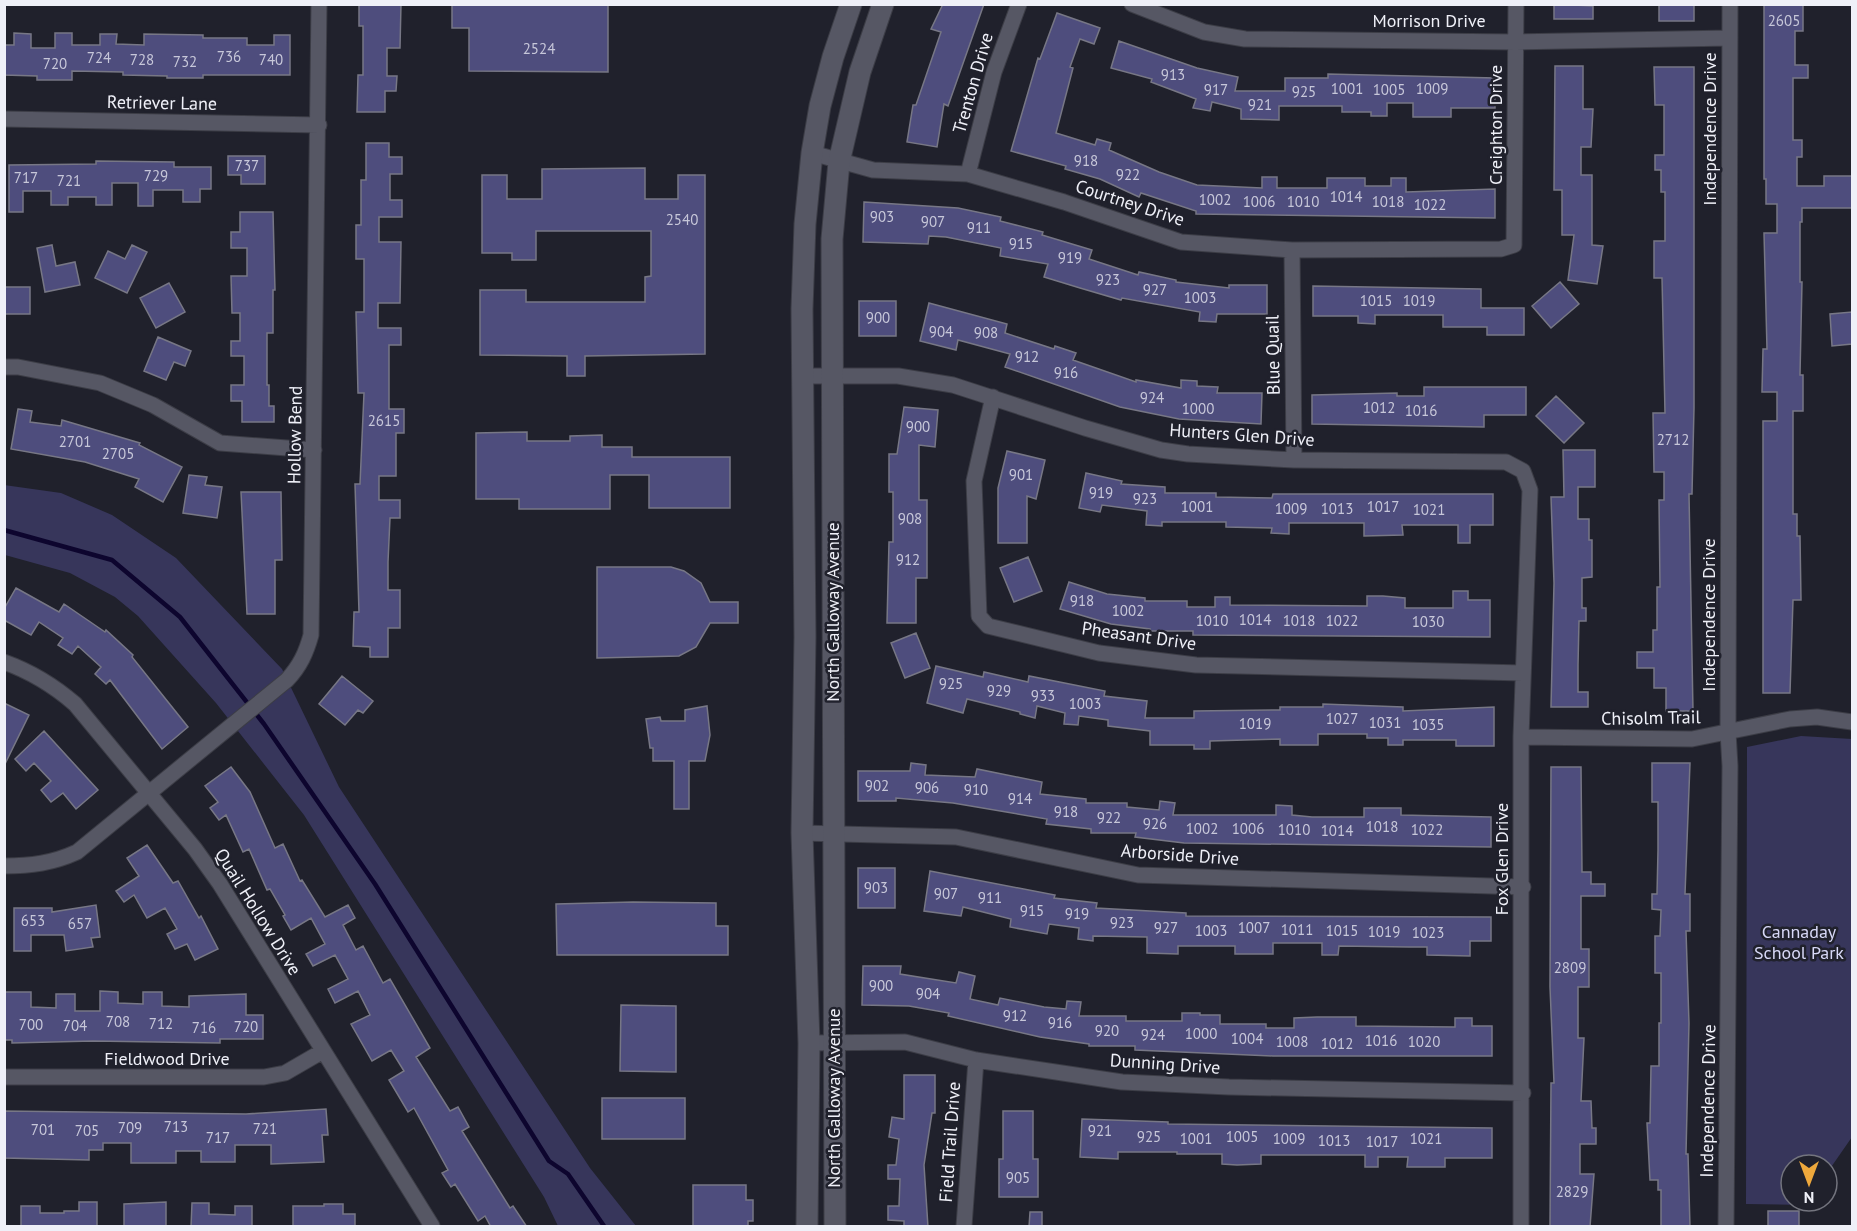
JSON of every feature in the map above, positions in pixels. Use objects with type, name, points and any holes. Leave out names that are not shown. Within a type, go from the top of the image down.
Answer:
[{"type":"main road","name":"North Galloway Avenue","points":[[807,1227],[809,1044],[802,833],[805,637],[802,376],[805,224],[812,153],[825,87],[851,4]]},
{"type":"main road","name":"North Galloway Avenue","points":[[835,1227],[832,239],[840,162],[860,72],[883,4]]},
{"type":"street","name":"Hollow Bend","points":[[4,866],[34,866],[61,860],[77,852],[276,690],[299,668],[311,634],[319,4]]},
{"type":"street","name":"Trenton Drive","points":[[968,174],[994,72],[1019,4]]},
{"type":"street","name":"Morrison Drive","points":[[1132,4],[1204,32],[1245,39],[1516,42],[1730,38]]},
{"type":"street","name":"Creighton Drive","points":[[1514,245],[1516,4]]},
{"type":"street","name":"Independence Drive","points":[[1726,1227],[1730,766],[1728,732],[1730,4]]},
{"type":"street","name":"Retriever Lane","points":[[4,119],[319,125]]},
{"type":"street","name":"Courtney Drive","points":[[812,153],[873,170],[968,174],[1064,202],[1181,242],[1292,250],[1490,249],[1514,245]]},
{"type":"street","name":"Blue Quail","points":[[1292,250],[1294,460]]},
{"type":"street","points":[[4,367],[18,367],[100,383],[153,405],[220,443],[314,450]]},
{"type":"street","name":"Hunters Glen Drive","points":[[802,376],[898,376],[953,385],[1161,450],[1294,460],[1506,462],[1523,471],[1530,490]]},
{"type":"street","name":"Pheasant Drive","points":[[993,397],[974,481],[973,511],[979,616],[988,626],[1099,653],[1196,665],[1522,673]]},
{"type":"street","name":"Fox Glen Drive","points":[[1521,1227],[1521,737],[1530,490]]},
{"type":"street","name":"Quail Hollow Drive","points":[[4,662],[28,670],[57,688],[75,704],[220,884],[432,1227]]},
{"type":"street","name":"Chisolm Trail","points":[[1521,737],[1692,739],[1790,719],[1817,717],[1852,722]]},
{"type":"street","name":"Arborside Drive","points":[[802,833],[956,837],[1138,875],[1522,887]]},
{"type":"street","name":"Dunning Drive","points":[[809,1044],[905,1042],[976,1060],[1122,1082],[1229,1087],[1522,1093]]},
{"type":"street","name":"Fieldwood Drive","points":[[4,1077],[264,1077],[285,1073],[323,1051]]},
{"type":"street","name":"Field Trail Drive","points":[[964,1227],[976,1060]]},
{"type":"green space","points":[[4,485],[61,493],[112,515],[176,558],[282,669],[339,787],[590,1168],[636,1226],[558,1226],[544,1197],[304,815],[216,703],[138,616],[115,597],[70,573],[5,555]]},
{"type":"green space","name":"Cannaday School Park","points":[[1801,736],[1852,739],[1852,1137],[1839,1156],[1839,1153],[1779,1153],[1779,1205],[1746,1204],[1747,747]]},
{"type":"building","points":[[359,4],[401,4],[400,48],[387,48],[387,76],[397,76],[396,91],[385,91],[385,112],[357,112],[358,75],[363,75],[363,26],[359,26]]},
{"type":"building","points":[[452,4],[608,4],[608,72],[469,71],[469,28],[452,28]]},
{"type":"building","points":[[943,4],[984,4],[948,106],[944,104],[937,147],[907,142],[913,105],[916,105],[941,32],[931,29]]},
{"type":"building","points":[[1554,4],[1593,6],[1593,19],[1554,19]]},
{"type":"building","points":[[1659,4],[1694,4],[1694,21],[1659,21]]},
{"type":"building","points":[[1764,4],[1803,4],[1803,31],[1795,31],[1795,65],[1808,65],[1808,78],[1793,78],[1793,140],[1802,140],[1802,157],[1797,157],[1797,186],[1824,186],[1824,176],[1852,176],[1852,208],[1802,208],[1802,222],[1800,222],[1800,282],[1802,282],[1800,375],[1803,375],[1803,411],[1793,411],[1793,514],[1797,514],[1797,536],[1800,536],[1801,600],[1793,600],[1790,693],[1763,693],[1763,421],[1777,421],[1777,392],[1762,392],[1763,349],[1767,349],[1764,233],[1777,233],[1777,204],[1766,204],[1766,179],[1764,179]]},
{"type":"building","points":[[1057,13],[1100,28],[1094,44],[1080,39],[1070,67],[1073,68],[1056,133],[1095,145],[1097,139],[1111,143],[1109,150],[1159,172],[1197,185],[1262,188],[1262,177],[1277,177],[1277,188],[1327,188],[1327,178],[1365,178],[1365,186],[1391,186],[1391,178],[1406,178],[1406,192],[1495,189],[1495,218],[1196,214],[1196,211],[1141,193],[1139,197],[1100,179],[1065,169],[1066,166],[1011,151],[1038,58],[1040,59]]},
{"type":"building","points":[[14,33],[31,34],[31,48],[55,48],[55,33],[72,33],[72,45],[100,45],[100,34],[117,34],[116,44],[144,45],[144,34],[247,38],[247,45],[274,45],[274,35],[290,35],[290,75],[203,75],[203,78],[167,78],[167,76],[123,75],[123,72],[72,71],[72,80],[37,80],[37,76],[4,75],[4,45],[14,45]]},
{"type":"building","points":[[1119,41],[1197,68],[1238,77],[1235,91],[1285,91],[1285,78],[1328,78],[1328,74],[1495,78],[1495,108],[1451,108],[1451,117],[1413,117],[1413,103],[1387,103],[1387,116],[1371,116],[1371,112],[1342,112],[1342,106],[1279,106],[1279,120],[1241,119],[1241,109],[1212,102],[1210,111],[1193,108],[1196,99],[1151,82],[1152,79],[1111,68]]},
{"type":"building","points":[[1555,66],[1583,66],[1583,109],[1593,109],[1591,147],[1581,147],[1581,175],[1592,175],[1592,245],[1603,246],[1597,284],[1568,280],[1574,235],[1562,235],[1562,190],[1554,190]]},
{"type":"building","points":[[1654,67],[1694,67],[1694,408],[1692,494],[1689,494],[1693,711],[1666,711],[1666,688],[1654,688],[1654,668],[1637,668],[1637,652],[1653,652],[1653,630],[1657,630],[1657,587],[1660,587],[1659,500],[1664,500],[1664,472],[1654,472],[1653,413],[1665,413],[1662,278],[1654,278],[1654,241],[1665,241],[1665,192],[1661,192],[1661,170],[1655,170],[1655,155],[1664,155],[1664,105],[1655,105]]},
{"type":"building","points":[[366,143],[389,143],[389,157],[402,157],[402,174],[390,174],[390,200],[402,200],[402,217],[379,217],[379,242],[401,242],[400,303],[378,303],[378,328],[401,328],[401,345],[389,345],[389,409],[404,409],[404,433],[396,433],[396,476],[379,476],[379,500],[400,500],[400,518],[390,518],[388,590],[400,590],[400,628],[388,628],[388,657],[370,657],[370,647],[353,646],[354,612],[359,612],[355,484],[360,484],[364,393],[358,393],[356,312],[364,312],[364,259],[356,259],[356,225],[361,225],[361,180],[366,180]]},
{"type":"building","points":[[228,156],[265,156],[265,184],[241,184],[241,175],[228,175]]},
{"type":"building","points":[[96,161],[174,162],[174,167],[211,167],[211,189],[200,189],[200,202],[183,202],[183,190],[153,190],[153,206],[138,206],[138,183],[112,183],[112,205],[96,205],[96,197],[68,197],[68,205],[51,205],[51,191],[23,191],[23,212],[9,212],[9,165],[96,164]]},
{"type":"building","points":[[645,168],[645,199],[678,199],[678,175],[705,175],[705,354],[585,356],[585,376],[567,376],[567,356],[480,355],[480,290],[526,290],[526,302],[645,302],[645,277],[651,276],[651,231],[536,231],[536,260],[512,260],[512,253],[482,253],[482,175],[507,175],[507,199],[542,199],[542,169]]},
{"type":"building","points":[[864,202],[958,208],[1001,217],[1000,221],[1043,232],[1042,235],[1092,250],[1089,259],[1138,275],[1139,272],[1176,280],[1176,282],[1229,288],[1229,285],[1267,285],[1267,314],[1217,314],[1216,322],[1199,321],[1200,312],[1122,298],[1121,300],[1080,288],[1044,277],[1048,264],[1000,256],[1001,248],[946,237],[929,236],[928,244],[863,242]]},
{"type":"building","points":[[240,212],[273,212],[275,290],[273,290],[273,333],[267,333],[267,385],[269,385],[269,406],[274,406],[274,422],[242,422],[242,401],[231,401],[231,385],[244,385],[244,356],[231,356],[231,341],[240,341],[240,313],[232,313],[231,276],[247,276],[247,248],[231,248],[231,232],[240,232]]},
{"type":"building","points":[[52,245],[56,266],[75,262],[80,285],[45,292],[37,248]]},
{"type":"building","points":[[132,245],[147,252],[127,293],[95,278],[108,251],[125,259]]},
{"type":"building","points":[[1560,282],[1579,304],[1551,328],[1532,306]]},
{"type":"building","points":[[169,283],[185,312],[156,328],[140,298]]},
{"type":"building","points":[[1313,286],[1481,289],[1481,308],[1524,308],[1524,335],[1487,335],[1487,327],[1443,327],[1443,315],[1375,315],[1375,324],[1358,323],[1358,316],[1313,316]]},
{"type":"building","points":[[4,287],[30,287],[30,314],[4,314]]},
{"type":"building","points":[[859,301],[896,301],[896,336],[859,336]]},
{"type":"building","points":[[929,303],[1007,324],[1005,333],[1054,349],[1055,346],[1076,353],[1073,360],[1136,382],[1136,380],[1181,388],[1181,380],[1197,381],[1197,386],[1218,387],[1217,393],[1262,393],[1261,424],[1179,419],[1120,407],[1005,367],[1010,354],[958,340],[956,350],[920,341]]},
{"type":"building","points":[[1852,312],[1852,344],[1832,346],[1830,314]]},
{"type":"building","points":[[158,337],[191,351],[185,366],[174,362],[166,380],[144,371]]},
{"type":"building","points":[[1424,387],[1526,387],[1526,415],[1484,415],[1484,427],[1312,424],[1312,395],[1397,393],[1397,396],[1424,396]]},
{"type":"building","points":[[1556,396],[1584,423],[1564,443],[1536,416]]},
{"type":"building","points":[[904,407],[938,410],[935,447],[919,445],[919,500],[927,500],[927,578],[916,578],[916,623],[887,623],[889,542],[893,542],[893,492],[889,492],[889,454],[897,454]]},
{"type":"building","points":[[18,409],[32,411],[30,422],[61,426],[62,420],[140,443],[139,445],[182,467],[163,502],[135,487],[139,479],[85,462],[11,449]]},
{"type":"building","points":[[527,432],[527,441],[570,441],[570,436],[602,435],[602,447],[632,447],[632,457],[730,457],[730,508],[649,508],[649,475],[610,475],[610,509],[519,509],[519,499],[476,499],[476,433]]},
{"type":"building","points":[[1563,450],[1595,450],[1595,487],[1578,487],[1578,519],[1589,519],[1589,540],[1592,540],[1592,577],[1582,578],[1582,608],[1586,608],[1586,621],[1579,621],[1578,692],[1588,692],[1588,707],[1551,707],[1554,583],[1551,497],[1564,497]]},
{"type":"building","points":[[1007,451],[1045,460],[1036,499],[1027,496],[1027,543],[998,543],[998,488]]},
{"type":"building","points":[[1086,473],[1122,481],[1121,484],[1165,487],[1165,493],[1216,493],[1216,497],[1272,498],[1273,494],[1493,494],[1493,525],[1470,525],[1470,543],[1458,543],[1458,525],[1402,525],[1403,535],[1364,536],[1364,523],[1289,523],[1289,534],[1271,533],[1272,528],[1226,527],[1226,522],[1162,522],[1162,526],[1146,525],[1147,511],[1102,505],[1100,512],[1079,508]]},
{"type":"building","points":[[189,475],[207,477],[205,485],[222,487],[217,518],[183,513]]},
{"type":"building","points":[[241,492],[281,492],[282,560],[275,560],[275,614],[247,614]]},
{"type":"building","points":[[1028,557],[1042,591],[1014,602],[1000,568]]},
{"type":"building","points":[[597,567],[671,567],[684,571],[701,583],[710,602],[738,602],[738,623],[710,623],[696,647],[679,656],[597,658]]},
{"type":"building","points":[[1069,582],[1107,594],[1145,598],[1145,601],[1187,601],[1187,607],[1215,607],[1215,597],[1230,597],[1230,605],[1367,606],[1367,596],[1383,596],[1405,598],[1405,608],[1453,608],[1453,591],[1468,591],[1468,600],[1490,600],[1490,637],[1193,635],[1193,631],[1150,631],[1150,629],[1111,624],[1060,609]]},
{"type":"building","points":[[16,588],[59,612],[64,604],[105,632],[106,630],[133,655],[132,657],[188,727],[162,749],[110,680],[106,684],[95,674],[101,667],[78,646],[72,654],[58,645],[63,638],[39,622],[31,635],[4,620],[4,609]]},
{"type":"building","points":[[916,633],[930,668],[905,678],[891,643]]},
{"type":"building","points":[[936,666],[983,677],[984,672],[1028,682],[1029,676],[1105,691],[1104,696],[1147,701],[1145,718],[1194,718],[1194,711],[1280,710],[1280,707],[1323,707],[1323,704],[1403,707],[1403,711],[1494,707],[1494,746],[1456,746],[1456,740],[1403,740],[1403,745],[1388,745],[1388,738],[1367,738],[1367,734],[1318,734],[1318,745],[1280,745],[1280,739],[1210,741],[1210,749],[1194,749],[1194,745],[1150,745],[1150,731],[1108,726],[1108,720],[1079,716],[1078,725],[1064,724],[1065,713],[1037,706],[1035,718],[967,699],[963,713],[927,703]]},
{"type":"building","points":[[342,676],[373,701],[363,713],[358,710],[345,725],[319,704]]},
{"type":"building","points":[[4,703],[29,715],[4,766]]},
{"type":"building","points":[[707,706],[710,735],[705,761],[689,761],[689,809],[674,809],[674,761],[653,761],[653,748],[650,748],[646,719],[660,717],[661,721],[685,721],[685,710]]},
{"type":"building","points":[[44,731],[98,790],[76,809],[63,793],[51,802],[41,790],[51,781],[34,763],[26,771],[15,759]]},
{"type":"building","points":[[911,763],[926,765],[925,775],[975,777],[977,769],[1042,782],[1040,794],[1086,799],[1086,803],[1127,803],[1127,807],[1159,810],[1160,801],[1175,803],[1173,815],[1276,815],[1276,805],[1292,806],[1292,815],[1312,817],[1364,817],[1364,808],[1401,808],[1401,815],[1491,817],[1491,847],[1184,843],[1135,837],[1136,833],[1091,833],[1091,829],[1046,824],[1047,819],[953,803],[896,798],[896,801],[858,801],[858,771],[910,771]]},
{"type":"building","points":[[1652,763],[1690,763],[1685,894],[1690,894],[1690,931],[1686,931],[1689,1023],[1686,1154],[1688,1154],[1690,1227],[1661,1227],[1661,1190],[1658,1190],[1658,1180],[1650,1180],[1647,1123],[1650,1123],[1651,1066],[1659,1066],[1659,1023],[1661,1023],[1661,973],[1655,973],[1655,936],[1660,936],[1661,910],[1652,909],[1652,894],[1657,894],[1658,802],[1652,802]]},
{"type":"building","points":[[231,767],[250,792],[275,848],[283,844],[300,881],[302,880],[325,917],[348,905],[355,918],[343,925],[356,950],[363,946],[383,983],[390,979],[430,1048],[416,1057],[450,1111],[458,1107],[469,1127],[462,1131],[510,1208],[513,1206],[527,1227],[491,1227],[485,1216],[478,1221],[455,1184],[451,1187],[442,1173],[448,1170],[414,1108],[408,1112],[389,1080],[404,1071],[391,1050],[372,1061],[351,1024],[370,1015],[358,991],[335,1003],[328,989],[348,979],[335,955],[313,966],[306,954],[325,944],[311,918],[291,930],[270,889],[267,890],[249,849],[243,852],[226,815],[219,820],[210,808],[218,802],[205,786]]},
{"type":"building","points":[[1551,767],[1581,767],[1582,872],[1591,872],[1591,884],[1605,884],[1605,896],[1581,896],[1581,949],[1589,949],[1589,987],[1578,987],[1578,1038],[1584,1038],[1581,1101],[1591,1101],[1592,1128],[1596,1128],[1596,1144],[1580,1144],[1580,1174],[1594,1174],[1590,1227],[1550,1227],[1551,1083],[1554,1083],[1550,987]]},
{"type":"building","points":[[147,845],[173,883],[178,881],[199,918],[201,916],[218,949],[195,960],[187,944],[175,949],[167,934],[177,929],[165,908],[147,918],[134,895],[124,902],[116,891],[139,876],[127,858]]},
{"type":"building","points":[[858,868],[895,868],[895,908],[858,908]]},
{"type":"building","points":[[930,871],[1055,895],[1054,898],[1097,903],[1096,908],[1186,913],[1186,916],[1491,917],[1491,941],[1470,941],[1470,956],[1427,955],[1427,947],[1339,946],[1338,955],[1322,955],[1322,943],[1273,943],[1273,954],[1235,954],[1235,946],[1178,946],[1178,954],[1147,953],[1147,937],[1093,936],[1093,941],[1078,939],[1079,928],[1049,924],[1047,934],[1010,927],[1011,919],[963,907],[961,916],[924,911]]},
{"type":"building","points":[[716,903],[716,926],[728,926],[728,955],[557,955],[556,904]]},
{"type":"building","points":[[96,905],[100,937],[91,938],[93,947],[66,951],[64,935],[31,935],[31,951],[14,951],[14,908],[52,908],[52,912]]},
{"type":"building","points":[[863,966],[901,966],[900,974],[956,983],[959,972],[975,976],[970,999],[998,1005],[1000,998],[1066,1009],[1067,1001],[1081,1002],[1079,1016],[1126,1016],[1126,1021],[1182,1021],[1182,1013],[1200,1013],[1200,1015],[1220,1015],[1220,1024],[1266,1024],[1266,1028],[1294,1028],[1294,1018],[1317,1017],[1356,1017],[1356,1026],[1455,1027],[1455,1018],[1472,1018],[1472,1026],[1492,1026],[1492,1056],[1273,1056],[1135,1050],[1135,1046],[1089,1046],[1089,1044],[1040,1037],[948,1016],[949,1013],[909,1006],[862,1005]]},
{"type":"building","points":[[100,991],[118,992],[118,1003],[143,1004],[143,992],[162,992],[162,1006],[189,1007],[189,996],[246,994],[246,1015],[263,1015],[263,1039],[220,1039],[220,1043],[93,1041],[12,1043],[12,1040],[4,1040],[4,992],[31,992],[31,1007],[56,1008],[56,994],[75,994],[75,1011],[100,1011]]},
{"type":"building","points":[[621,1005],[676,1006],[676,1072],[620,1071]]},
{"type":"building","points":[[904,1075],[935,1075],[935,1113],[932,1113],[924,1165],[928,1227],[904,1227],[904,1221],[888,1220],[888,1206],[899,1206],[900,1179],[888,1179],[888,1165],[896,1165],[899,1139],[889,1137],[892,1117],[904,1119]]},
{"type":"building","points":[[602,1098],[685,1098],[685,1139],[602,1139]]},
{"type":"building","points":[[326,1109],[328,1135],[322,1135],[324,1162],[271,1164],[271,1145],[235,1145],[235,1162],[201,1162],[201,1151],[176,1151],[176,1163],[131,1163],[131,1143],[103,1143],[103,1150],[89,1150],[89,1160],[4,1158],[4,1111],[246,1114]]},
{"type":"building","points":[[1003,1111],[1033,1111],[1033,1159],[1038,1159],[1038,1197],[999,1197],[999,1159],[1003,1159]]},
{"type":"building","points":[[1082,1119],[1168,1122],[1168,1124],[1492,1128],[1492,1158],[1445,1158],[1445,1167],[1407,1167],[1408,1157],[1378,1157],[1378,1167],[1365,1167],[1365,1155],[1261,1155],[1261,1164],[1237,1165],[1222,1164],[1222,1154],[1118,1152],[1118,1159],[1080,1157]]},
{"type":"building","points":[[693,1185],[746,1185],[746,1200],[753,1200],[753,1221],[748,1221],[748,1227],[693,1227]]},
{"type":"building","points":[[79,1202],[97,1202],[97,1227],[21,1227],[21,1206],[40,1206],[40,1213],[64,1213],[64,1211],[79,1211]]},
{"type":"building","points":[[166,1202],[166,1227],[124,1227],[124,1204]]},
{"type":"building","points":[[192,1203],[209,1203],[209,1214],[235,1215],[235,1206],[252,1206],[252,1227],[191,1227]]},
{"type":"building","points":[[324,1204],[343,1204],[343,1214],[355,1214],[355,1227],[293,1227],[293,1206],[324,1206]]},
{"type":"building","points":[[1768,1211],[1799,1213],[1799,1227],[1768,1227]]},
{"type":"building","points":[[1030,1212],[1042,1212],[1042,1227],[1029,1227]]},
{"type":"waterway","points":[[4,530],[112,560],[180,617],[264,724],[375,884],[549,1161],[568,1174],[604,1226]]}]
